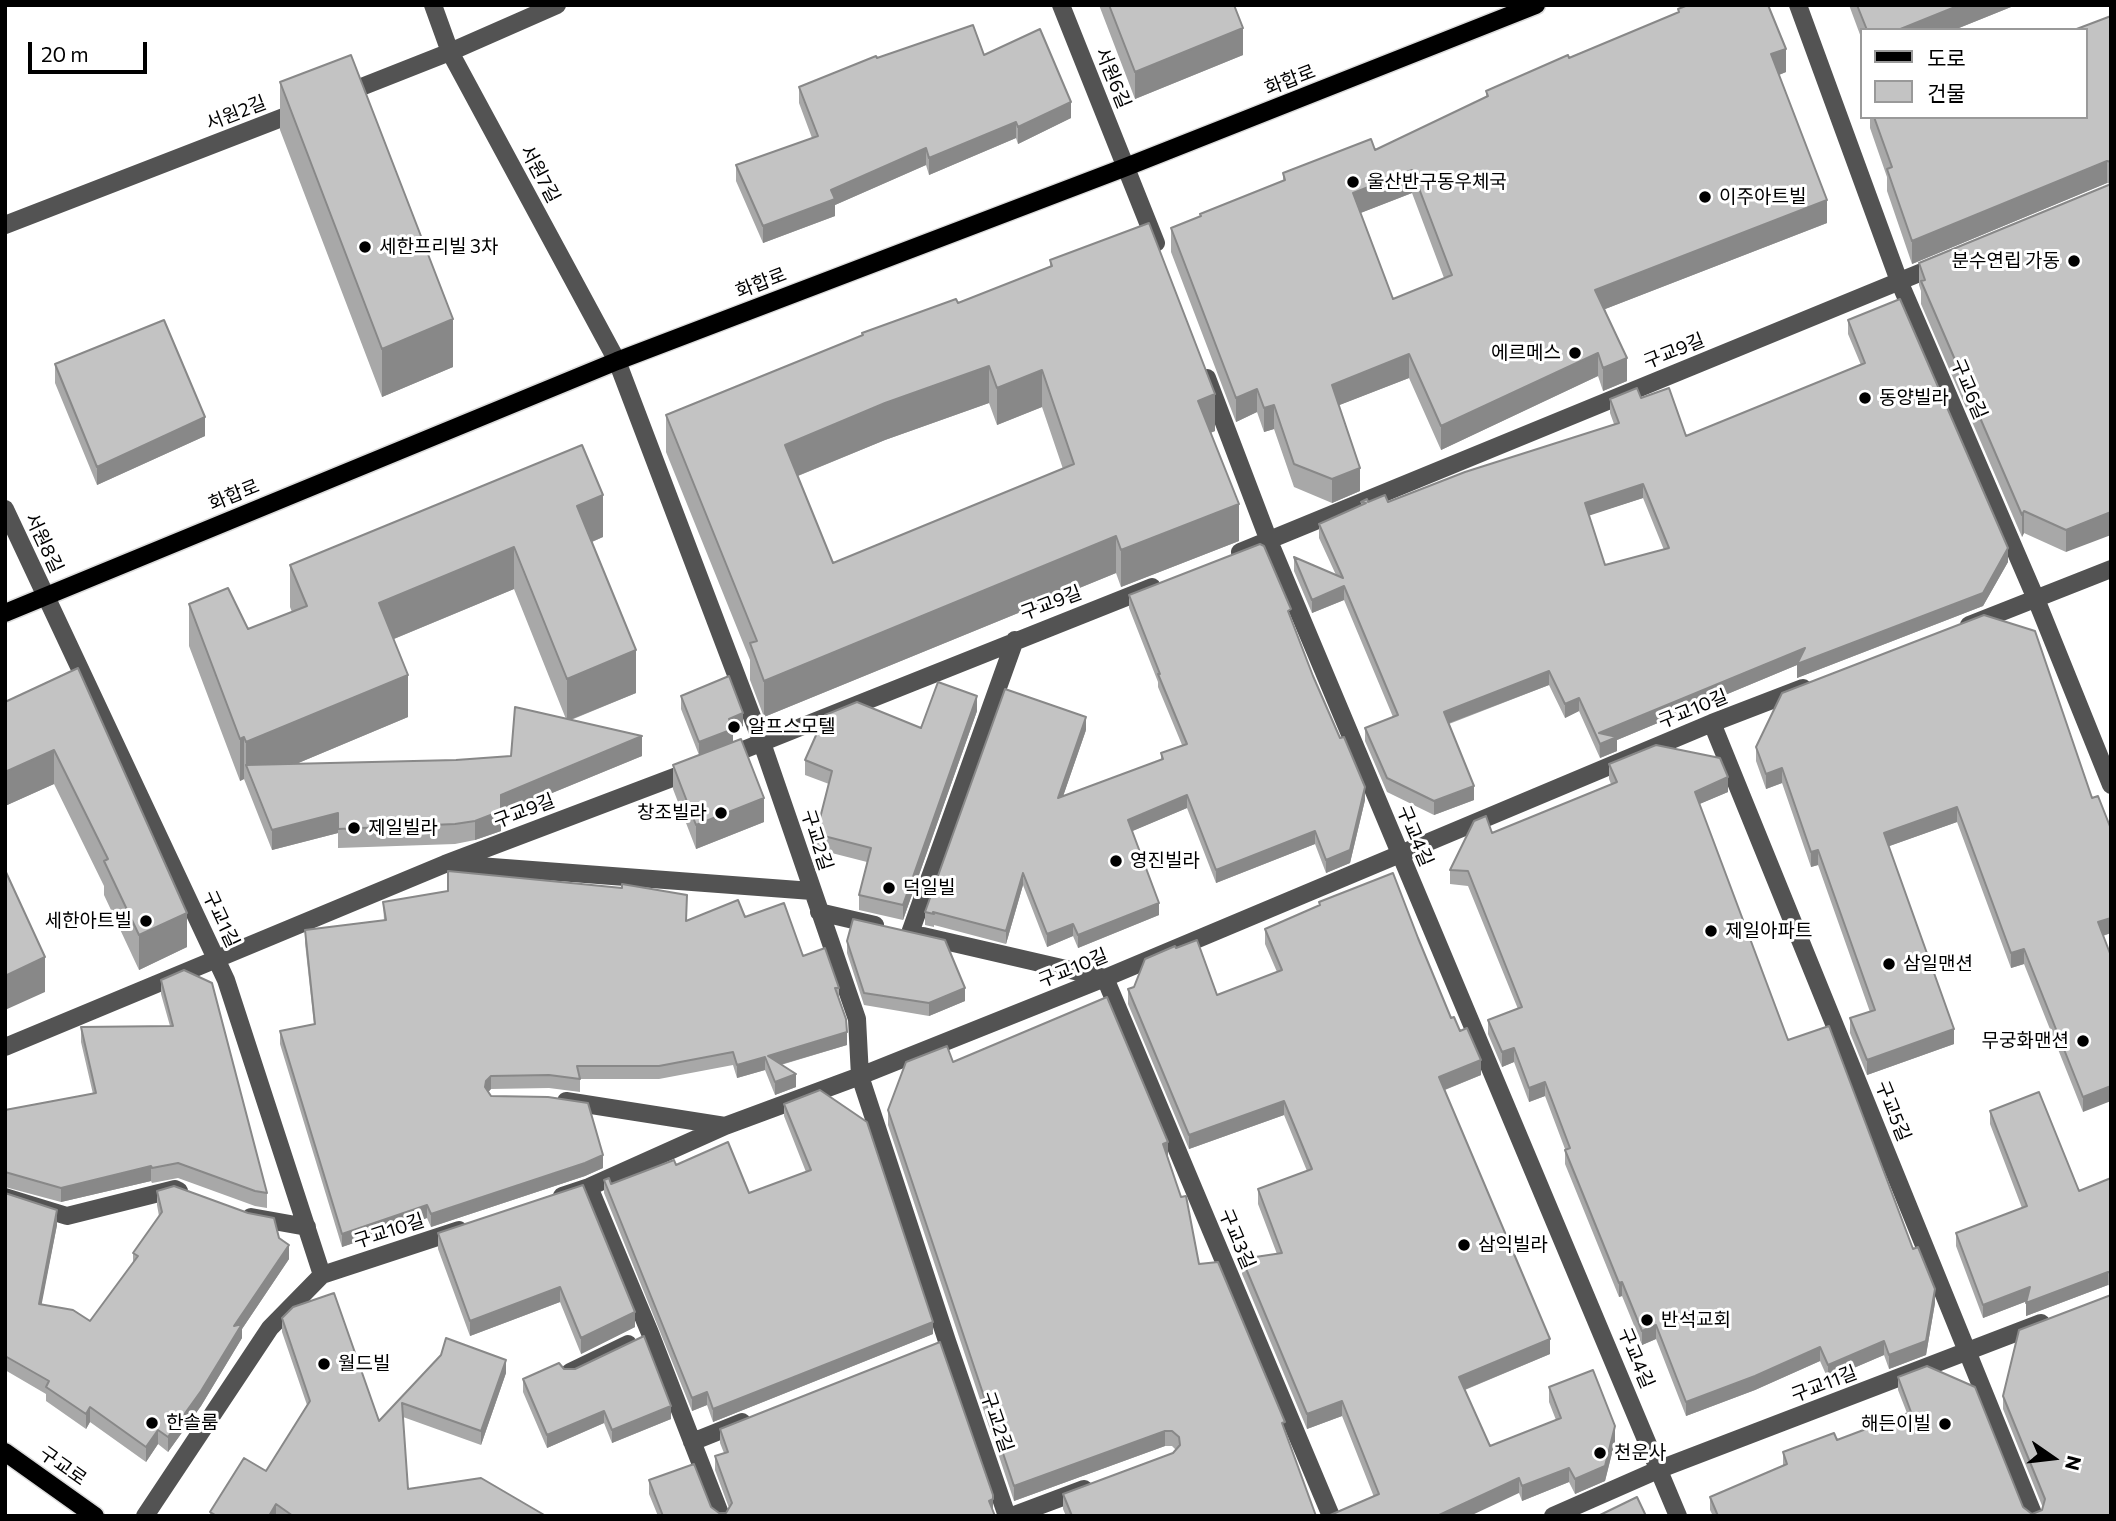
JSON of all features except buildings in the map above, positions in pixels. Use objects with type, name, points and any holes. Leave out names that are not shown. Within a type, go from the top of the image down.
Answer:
[{"type":"main road","name":"화합로","points":[[5,613],[617,361],[1536,5]]},
{"type":"main road","name":"구교로","points":[[5,1451],[81,1510],[95,1516]]},
{"type":"street","name":"서원7길","points":[[433,5],[450,52],[617,361]]},
{"type":"street","name":"서원2길","points":[[5,225],[450,52],[557,5]]},
{"type":"street","name":"서원6길","points":[[1061,5],[1126,166]]},
{"type":"street","name":"구교6길","points":[[1798,5],[1899,281],[2036,599],[2111,785]]},
{"type":"street","points":[[1126,166],[1161,257]]},
{"type":"street","name":"구교9길","points":[[1218,561],[1949,261]]},
{"type":"street","name":"구교4길","points":[[1200,360],[1269,541],[1678,1516]]},
{"type":"street","name":"구교2길","points":[[617,361],[762,743],[857,1019],[860,1076],[941,1344],[1010,1516]]},
{"type":"street","name":"서원8길","points":[[5,509],[45,595]]},
{"type":"street","points":[[1958,629],[2111,569]]},
{"type":"street","name":"구교9길","points":[[5,1047],[445,864],[762,743],[1167,580]]},
{"type":"street","name":"구교1길","points":[[45,595],[226,980],[323,1275]]},
{"type":"street","points":[[910,933],[1015,640]]},
{"type":"street","name":"구교10길","points":[[551,1200],[589,1187],[725,1126],[860,1076],[1105,978],[1712,723],[1816,683]]},
{"type":"street","name":"구교5길","points":[[1712,723],[2034,1516]]},
{"type":"street","points":[[445,864],[812,891]]},
{"type":"street","points":[[819,912],[1105,978]]},
{"type":"street","name":"구교3길","points":[[1105,978],[1331,1516]]},
{"type":"street","points":[[549,1099],[725,1126]]},
{"type":"street","points":[[589,1187],[650,1333],[721,1516]]},
{"type":"street","points":[[5,1197],[66,1216],[174,1189],[200,1198]]},
{"type":"street","points":[[239,1213],[307,1227]]},
{"type":"street","name":"구교10길","points":[[145,1516],[270,1328],[323,1275],[475,1225]]},
{"type":"street","name":"구교11길","points":[[1553,1516],[1660,1469],[2059,1316]]},
{"type":"street","points":[[570,1372],[650,1333]]},
{"type":"street","points":[[692,1442],[756,1417]]},
{"type":"street","points":[[1010,1516],[1104,1482]]},
{"type":"place","name":"울산반구동우체국","points":[[1353,182]]},
{"type":"place","name":"이주아트빌","points":[[1705,197]]},
{"type":"place","name":"세한프리빌 3차","points":[[365,247]]},
{"type":"place","name":"분수연립 가동","points":[[2074,261]]},
{"type":"place","name":"에르메스","points":[[1575,353]]},
{"type":"place","name":"동양빌라","points":[[1865,398]]},
{"type":"place","name":"알프스모텔","points":[[734,727]]},
{"type":"place","name":"창조빌라","points":[[721,813]]},
{"type":"place","name":"제일빌라","points":[[354,828]]},
{"type":"place","name":"영진빌라","points":[[1116,861]]},
{"type":"place","name":"덕일빌","points":[[889,888]]},
{"type":"place","name":"세한아트빌","points":[[146,921]]},
{"type":"place","name":"제일아파트","points":[[1711,931]]},
{"type":"place","name":"삼일맨션","points":[[1889,964]]},
{"type":"place","name":"무궁화맨션","points":[[2083,1041]]},
{"type":"place","name":"삼익빌라","points":[[1464,1245]]},
{"type":"place","name":"반석교회","points":[[1647,1320]]},
{"type":"place","name":"월드빌","points":[[324,1364]]},
{"type":"place","name":"한솔룸","points":[[152,1423]]},
{"type":"place","name":"해든이빌","points":[[1945,1424]]},
{"type":"place","name":"천운사","points":[[1600,1453]]}]
